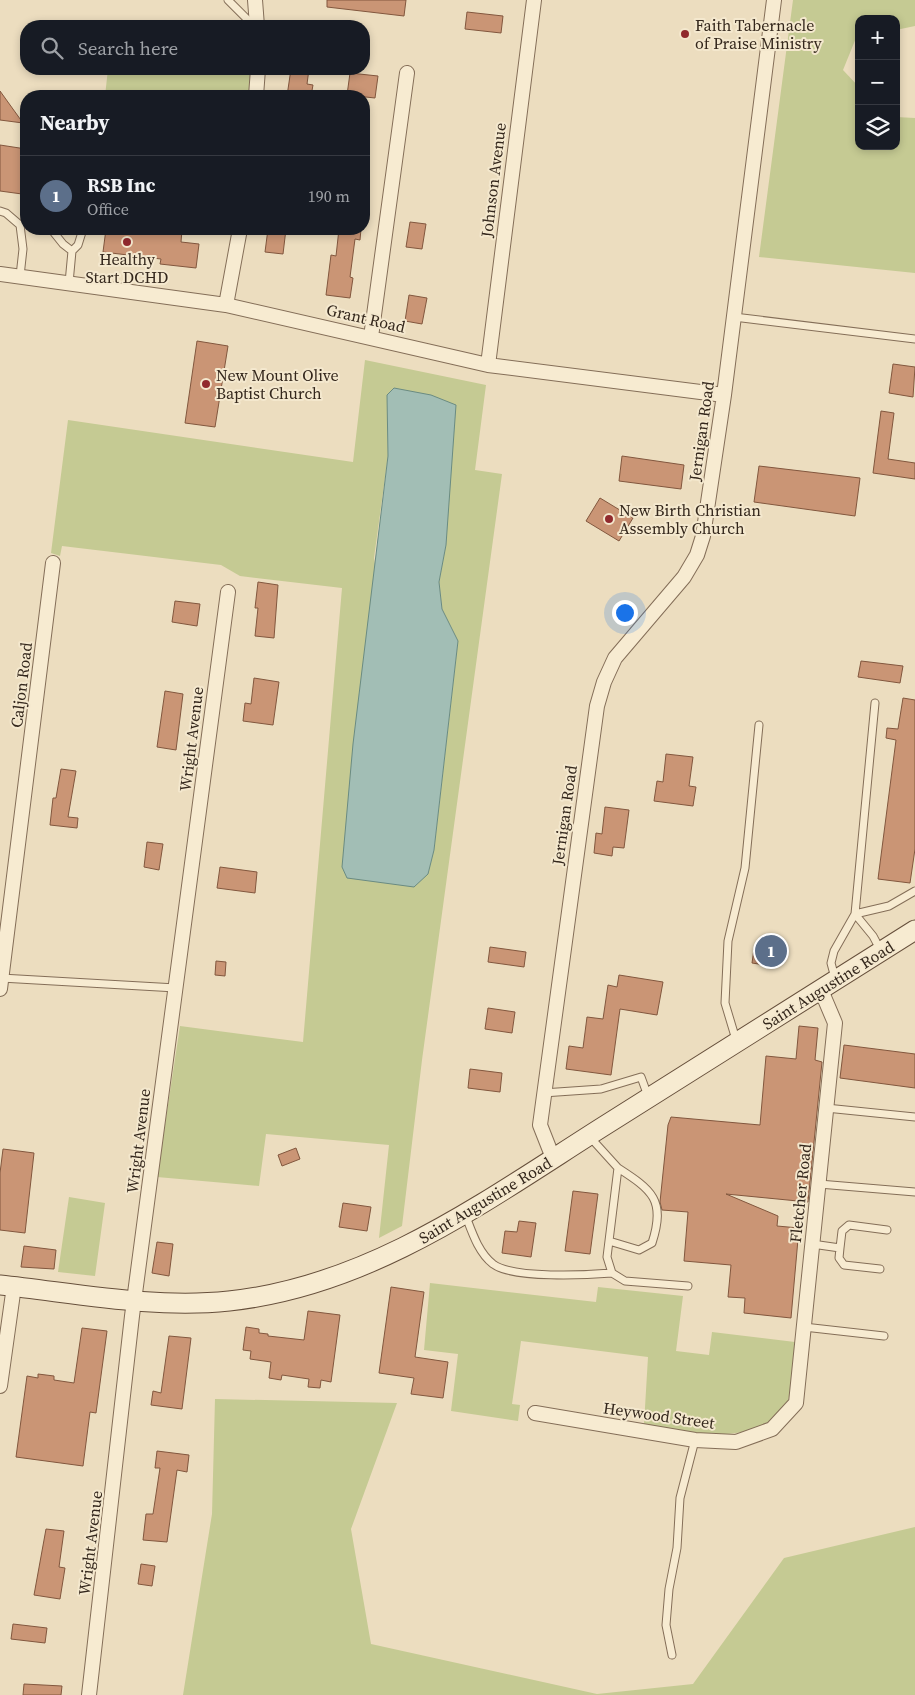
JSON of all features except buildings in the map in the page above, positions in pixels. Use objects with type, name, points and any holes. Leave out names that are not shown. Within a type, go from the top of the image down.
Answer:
[{"type":"main road","name":"Saint Augustine Road","points":[[7,1285],[134,1300],[196,1303],[229,1301],[271,1294],[313,1284],[360,1268],[411,1244],[464,1214],[915,930]]},
{"type":"street","points":[[255,0],[255,20]]},
{"type":"street","name":"Johnson Avenue","points":[[488,365],[534,0]]},
{"type":"street","name":"Jernigan Road","points":[[553,1158],[540,1125],[543,1093],[597,706],[604,682],[615,658],[684,578],[697,555],[708,514],[774,0]]},
{"type":"street","points":[[371,337],[406,73]]},
{"type":"street","points":[[256,90],[258,75]]},
{"type":"street","points":[[226,305],[239,235]]},
{"type":"street","name":"Grant Road","points":[[0,274],[226,305],[488,365],[724,396]]},
{"type":"street","name":"Caljon Road","points":[[1,983],[54,563]]},
{"type":"street","name":"Wright Avenue","points":[[89,1695],[134,1300],[228,592]]},
{"type":"street","name":"Fletcher Road","points":[[796,1403],[835,1023],[828,986]]},
{"type":"street","points":[[0,1386],[7,1285]]},
{"type":"street","name":"Heywood Street","points":[[535,1413],[695,1440],[736,1442],[772,1429],[796,1403]]},
{"type":"lane","points":[[228,0],[249,20]]},
{"type":"lane","points":[[0,212],[6,213],[20,225]]},
{"type":"lane","points":[[20,276],[23,249],[21,235]]},
{"type":"lane","points":[[56,235],[72,251]]},
{"type":"lane","points":[[69,283],[72,251],[78,246],[81,235]]},
{"type":"lane","points":[[734,316],[915,339]]},
{"type":"lane","points":[[828,986],[834,951],[855,914],[874,703]]},
{"type":"lane","points":[[737,1043],[725,1003],[728,941],[745,868],[760,725]]},
{"type":"lane","points":[[855,914],[889,906],[915,891]]},
{"type":"lane","points":[[855,914],[873,936],[881,952]]},
{"type":"lane","points":[[1,983],[176,988]]},
{"type":"lane","points":[[543,1093],[602,1089],[641,1077],[649,1098]]},
{"type":"lane","points":[[826,1108],[915,1118]]},
{"type":"lane","points":[[589,1136],[618,1168],[643,1184],[653,1194],[657,1212],[657,1229],[652,1243],[639,1250],[608,1241]]},
{"type":"lane","points":[[612,1273],[606,1257],[618,1168]]},
{"type":"lane","points":[[818,1184],[915,1192]]},
{"type":"lane","points":[[464,1214],[480,1250],[494,1265],[519,1272],[571,1275],[612,1273],[625,1281],[688,1286]]},
{"type":"lane","points":[[880,1269],[844,1265],[839,1258],[842,1231],[849,1225],[887,1230]]},
{"type":"lane","points":[[812,1244],[840,1248]]},
{"type":"lane","points":[[804,1327],[884,1336]]},
{"type":"lane","points":[[672,1655],[666,1625],[669,1589],[677,1548],[680,1498],[695,1440]]},
{"type":"green space","points":[[793,0],[915,0],[915,26],[900,29],[900,15],[855,15],[855,40],[843,70],[855,83],[855,150],[900,150],[900,117],[915,118],[915,273],[759,257]]},
{"type":"green space","points":[[107,75],[251,75],[249,90],[106,90]]},
{"type":"green space","points":[[365,360],[486,385],[475,470],[502,474],[422,1060],[402,1226],[379,1238],[389,1145],[266,1134],[259,1186],[157,1177],[180,1026],[303,1042],[342,588],[240,576],[221,565],[62,546],[60,556],[51,553],[68,420],[353,462]],"holes":[[[387,395],[446,545],[439,582],[442,609],[458,641],[434,850],[428,874],[374,558],[388,456]]]},
{"type":"green space","points":[[69,1197],[105,1203],[95,1276],[58,1272]]},
{"type":"green space","points":[[430,1283],[596,1302],[598,1287],[683,1296],[676,1351],[709,1355],[712,1332],[795,1342],[789,1398],[775,1417],[759,1427],[741,1432],[701,1433],[644,1424],[648,1357],[521,1341],[512,1404],[520,1405],[518,1421],[451,1411],[458,1354],[424,1350]]},
{"type":"green space","points":[[215,1399],[397,1403],[351,1529],[371,1644],[597,1694],[693,1684],[784,1558],[915,1527],[915,1695],[183,1695],[212,1514]]},
{"type":"water","points":[[394,388],[431,395],[456,405],[446,545],[439,582],[442,609],[458,641],[434,850],[428,874],[414,887],[347,878],[342,867],[353,744],[388,456],[387,395]]},
{"type":"place","name":"Faith Tabernacle of Praise Ministry","points":[[685,34]]},
{"type":"place","name":"Healthy Start DCHD","points":[[127,242]]},
{"type":"place","name":"New Mount Olive Baptist Church","points":[[206,384]]},
{"type":"place","name":"New Birth Christian Assembly Church","points":[[609,519]]},
{"type":"place","name":"RSB Inc","points":[[771,951]]}]
